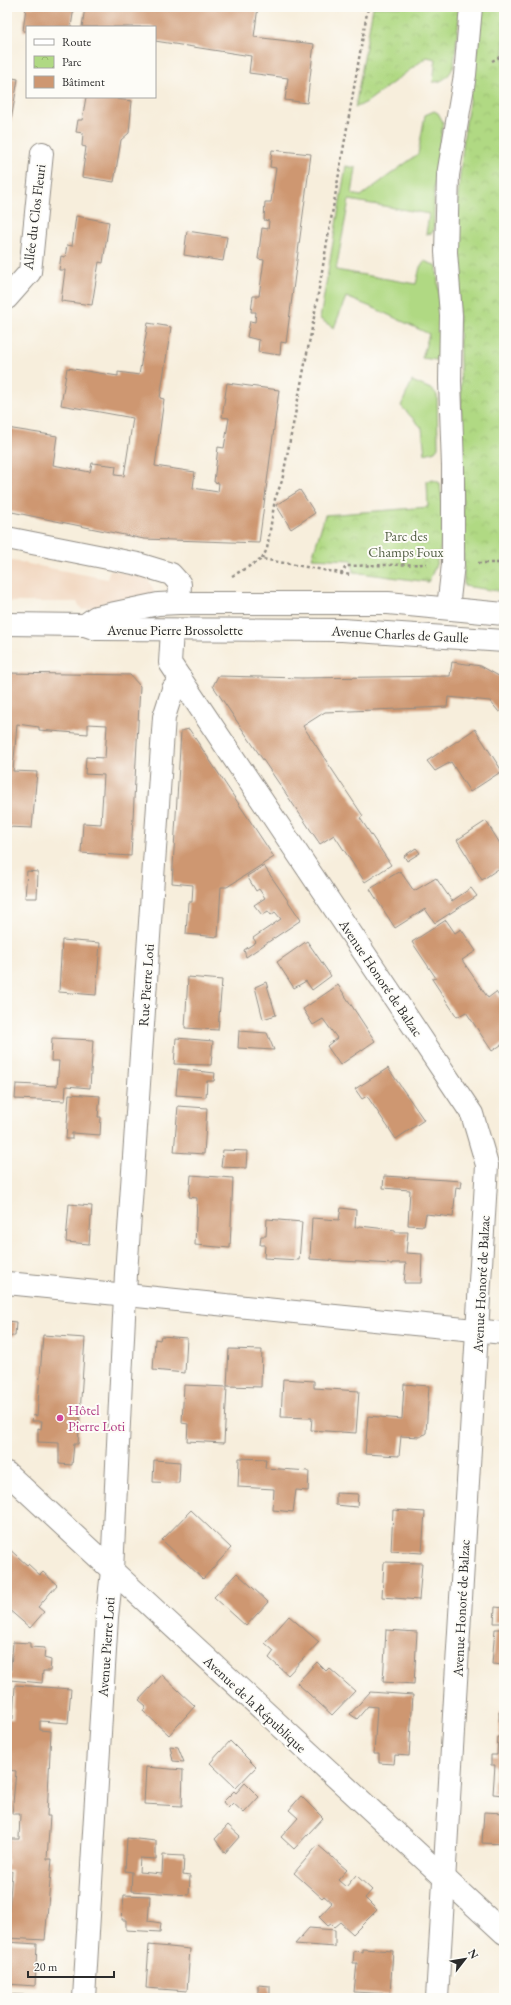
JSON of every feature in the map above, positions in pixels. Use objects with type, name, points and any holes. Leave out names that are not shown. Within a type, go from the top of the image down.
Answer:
[{"type":"street","points":[[378,632],[411,620],[439,620],[446,615],[448,608],[453,564],[453,466],[450,381],[451,315],[446,252],[448,198],[450,167],[465,75],[471,7]]},
{"type":"street","name":"Allée du Clos Fleuri","points":[[7,298],[30,272],[42,153]]},
{"type":"street","points":[[7,538],[138,564],[171,574],[180,584],[179,603]]},
{"type":"street","points":[[85,624],[96,617],[158,604],[179,603],[388,603],[504,614]]},
{"type":"street","name":"Rue Pierre Loti","points":[[125,1295],[164,717],[173,689],[176,671],[172,630],[179,603]]},
{"type":"street","name":"Avenue Pierre Brossolette","points":[[7,624],[85,624],[97,630],[296,630]]},
{"type":"street","name":"Avenue Charles de Gaulle","points":[[296,630],[378,632],[504,640]]},
{"type":"street","name":"Avenue Honoré de Balzac","points":[[176,671],[472,1114],[487,1165],[437,1998]]},
{"type":"street","points":[[7,1283],[504,1333]]},
{"type":"street","name":"Avenue Pierre Loti","points":[[84,1998],[107,1617],[112,1571],[125,1295]]},
{"type":"street","name":"Avenue de la République","points":[[7,1473],[504,1933]]},
{"type":"path","points":[[262,559],[267,549],[275,499],[282,481],[314,323],[368,7]]},
{"type":"shaded area","points":[[7,560],[107,579],[110,570],[148,578],[154,592],[143,600],[82,610],[77,602],[7,602]]},
{"type":"green space","points":[[373,7],[460,7],[454,66],[446,78],[433,82],[436,59],[427,57],[367,102],[355,108]]},
{"type":"green space","name":"Parc des Champs Foux","points":[[483,7],[504,7],[504,592],[464,586],[462,433],[456,214],[464,136]]},
{"type":"green space","points":[[434,111],[438,113],[443,122],[434,187],[434,230],[432,233],[426,234],[429,214],[349,200],[336,270],[416,284],[420,267],[424,261],[437,266],[442,352],[436,360],[422,358],[429,334],[376,309],[346,297],[334,328],[320,319],[346,166],[356,168],[352,194],[361,196],[418,154],[425,115]]},
{"type":"green space","points":[[412,381],[433,390],[437,395],[438,447],[435,451],[425,454],[422,428],[401,406]]},
{"type":"green space","name":"Parc des Champs Foux","points":[[433,480],[440,483],[443,521],[441,546],[434,570],[428,582],[353,572],[352,560],[312,558],[325,515],[428,507],[427,481]]},
{"type":"building","points":[[26,7],[74,7],[71,26],[26,26],[26,31],[23,31]]},
{"type":"building","points":[[85,7],[258,7],[254,37],[314,44],[307,103],[285,100],[288,78],[249,73],[251,56],[156,41],[156,26],[82,26]]},
{"type":"building","points":[[7,77],[18,79],[11,121],[7,120]]},
{"type":"building","points":[[86,98],[118,98],[132,101],[129,133],[121,140],[114,182],[82,177],[86,147],[82,146],[83,133],[76,132],[78,120],[82,120]]},
{"type":"building","points":[[272,150],[311,154],[286,343],[281,342],[280,355],[258,352],[259,340],[247,337],[250,321],[255,322],[256,312],[251,312],[253,296],[259,296],[264,260],[258,259],[262,228],[268,229],[269,221],[264,220],[265,202],[271,202],[276,168],[270,167]]},
{"type":"building","points":[[76,216],[109,222],[103,263],[99,262],[92,305],[61,301],[65,270],[59,270],[61,256],[65,257],[67,245],[72,246]]},
{"type":"building","points":[[187,231],[227,237],[223,261],[184,255]]},
{"type":"building","points":[[148,323],[171,327],[160,398],[164,399],[155,466],[195,472],[193,488],[218,492],[219,483],[214,482],[218,447],[224,448],[229,418],[222,417],[227,383],[279,390],[259,543],[144,539],[7,511],[7,428],[57,436],[53,465],[90,472],[92,463],[116,466],[115,475],[124,476],[133,418],[61,405],[67,368],[118,376],[118,372],[139,375]]},
{"type":"building","points":[[300,490],[315,513],[291,529],[276,505]]},
{"type":"building","points":[[452,662],[481,666],[504,679],[504,709],[499,712],[490,701],[448,697],[447,707],[325,712],[303,726],[363,816],[360,818],[391,865],[365,882],[334,835],[320,844],[213,686],[218,676],[302,678],[450,676]]},
{"type":"building","points":[[7,673],[130,675],[140,686],[131,856],[81,853],[83,823],[101,824],[104,775],[85,774],[86,757],[105,758],[107,725],[88,724],[88,734],[39,730],[39,727],[17,724],[13,771],[37,772],[32,828],[7,827]]},
{"type":"building","points":[[189,729],[274,857],[227,887],[221,887],[218,937],[186,934],[188,902],[192,902],[193,885],[172,883],[181,731]]},
{"type":"building","points":[[475,729],[502,771],[470,792],[451,762],[435,771],[427,761]]},
{"type":"building","points":[[486,821],[504,850],[504,865],[482,880],[457,840]]},
{"type":"building","points":[[416,848],[420,853],[407,861],[404,856]]},
{"type":"building","points":[[264,866],[301,920],[246,957],[244,950],[256,942],[253,938],[281,919],[275,912],[271,915],[268,911],[262,915],[254,905],[265,898],[259,889],[256,891],[247,876]]},
{"type":"building","points":[[27,871],[38,872],[37,898],[25,898]]},
{"type":"building","points":[[400,871],[414,891],[436,878],[452,901],[471,888],[477,896],[435,923],[425,909],[395,928],[370,889]]},
{"type":"building","points":[[446,920],[455,933],[461,929],[476,951],[462,960],[488,998],[496,992],[504,1003],[504,1043],[492,1051],[466,1012],[457,1017],[432,979],[436,978],[412,942]]},
{"type":"building","points":[[62,940],[100,943],[96,995],[59,992]]},
{"type":"building","points":[[307,941],[331,976],[312,990],[306,981],[294,988],[277,962]]},
{"type":"building","points":[[188,977],[222,980],[218,1030],[185,1028]]},
{"type":"building","points":[[266,982],[276,1015],[263,1019],[255,987]]},
{"type":"building","points":[[338,985],[375,1041],[340,1065],[327,1046],[337,1038],[323,1019],[313,1025],[303,1009]]},
{"type":"building","points":[[239,1031],[267,1033],[274,1050],[238,1048]]},
{"type":"building","points":[[52,1038],[93,1040],[90,1088],[66,1086],[65,1101],[15,1099],[16,1084],[57,1086],[59,1061],[51,1061]]},
{"type":"building","points":[[176,1038],[213,1041],[211,1065],[174,1064]]},
{"type":"building","points":[[388,1068],[424,1120],[396,1139],[367,1096],[362,1099],[355,1089]]},
{"type":"building","points":[[178,1069],[215,1073],[214,1081],[207,1081],[206,1097],[176,1095]]},
{"type":"building","points":[[69,1094],[100,1096],[98,1117],[101,1117],[100,1135],[72,1133],[72,1139],[66,1139]]},
{"type":"building","points":[[178,1106],[207,1108],[204,1154],[174,1152]]},
{"type":"building","points":[[223,1150],[247,1151],[246,1168],[221,1167]]},
{"type":"building","points":[[191,1175],[233,1178],[230,1248],[195,1245],[197,1198],[189,1197]]},
{"type":"building","points":[[384,1176],[462,1181],[461,1188],[456,1187],[453,1217],[426,1214],[424,1226],[408,1225],[410,1190],[383,1188]]},
{"type":"building","points":[[69,1204],[92,1206],[89,1244],[66,1242]]},
{"type":"building","points":[[341,1208],[356,1210],[355,1228],[360,1226],[395,1230],[395,1232],[408,1232],[406,1253],[422,1254],[421,1283],[404,1283],[406,1263],[392,1264],[310,1259],[312,1218],[339,1220]]},
{"type":"building","points":[[267,1219],[302,1222],[299,1260],[264,1258],[265,1245],[260,1245],[261,1236],[266,1236]]},
{"type":"building","points":[[7,1321],[16,1322],[15,1336],[7,1336]]},
{"type":"building","points":[[43,1335],[85,1338],[78,1444],[74,1444],[72,1465],[59,1464],[59,1443],[38,1442],[38,1428],[41,1429],[42,1421],[32,1421],[33,1415],[37,1416]]},
{"type":"building","points":[[161,1336],[187,1338],[185,1373],[153,1370],[155,1339],[160,1340]]},
{"type":"building","points":[[229,1349],[262,1350],[261,1387],[227,1386]]},
{"type":"building","points":[[283,1379],[314,1381],[314,1388],[359,1391],[356,1433],[311,1430],[312,1418],[281,1417]]},
{"type":"building","points":[[404,1384],[429,1386],[426,1433],[420,1437],[401,1436],[399,1456],[365,1454],[368,1416],[402,1419]]},
{"type":"building","points":[[184,1385],[227,1387],[224,1443],[187,1441],[188,1424],[182,1423]]},
{"type":"building","points":[[239,1458],[266,1459],[265,1468],[309,1471],[308,1491],[296,1490],[293,1512],[273,1510],[274,1489],[238,1487]]},
{"type":"building","points":[[154,1460],[180,1462],[179,1483],[153,1482]]},
{"type":"building","points":[[336,1493],[358,1494],[357,1507],[336,1505]]},
{"type":"building","points":[[191,1510],[231,1548],[203,1579],[162,1540]]},
{"type":"building","points":[[393,1510],[425,1512],[422,1553],[391,1551]]},
{"type":"building","points":[[7,1547],[40,1575],[43,1572],[57,1585],[38,1607],[44,1612],[30,1628],[7,1608]]},
{"type":"building","points":[[384,1562],[422,1563],[419,1600],[382,1597]]},
{"type":"building","points":[[237,1573],[268,1602],[246,1626],[214,1597]]},
{"type":"building","points":[[495,1607],[504,1608],[504,1623],[494,1623]]},
{"type":"building","points":[[289,1616],[319,1642],[288,1675],[269,1658],[274,1651],[265,1643]]},
{"type":"building","points":[[495,1629],[504,1629],[504,1665],[492,1664]]},
{"type":"building","points":[[386,1630],[417,1632],[414,1684],[383,1682]]},
{"type":"building","points":[[13,1642],[30,1643],[30,1647],[45,1648],[44,1658],[51,1660],[50,1671],[43,1671],[42,1683],[10,1680]]},
{"type":"building","points":[[317,1662],[326,1671],[329,1668],[355,1691],[332,1715],[297,1683]]},
{"type":"building","points":[[162,1675],[195,1706],[169,1735],[143,1711],[146,1706],[139,1700]]},
{"type":"building","points":[[15,1685],[71,1689],[68,1723],[40,1721],[40,1730],[51,1731],[47,1816],[50,1816],[47,1859],[52,1859],[45,1940],[7,1938],[12,1871],[7,1871],[7,1839],[19,1839],[20,1814],[12,1814],[16,1771],[7,1770],[7,1719],[13,1719]]},
{"type":"building","points":[[370,1692],[413,1695],[409,1756],[395,1755],[394,1764],[379,1763],[379,1754],[374,1754],[377,1707],[368,1706],[357,1719],[350,1714]]},
{"type":"building","points":[[499,1712],[504,1712],[504,1795],[493,1794],[495,1765],[491,1765],[491,1755],[497,1755],[498,1737],[500,1737]]},
{"type":"building","points":[[230,1741],[256,1767],[236,1788],[210,1763]]},
{"type":"building","points":[[170,1746],[178,1747],[184,1762],[173,1761]]},
{"type":"building","points":[[146,1767],[183,1770],[182,1806],[144,1804]]},
{"type":"building","points":[[245,1783],[259,1797],[244,1813],[233,1803],[228,1808],[223,1802],[234,1791],[236,1793]]},
{"type":"building","points":[[301,1796],[323,1818],[294,1849],[281,1837],[298,1818],[289,1810]]},
{"type":"building","points":[[484,1812],[504,1813],[504,1844],[482,1843]]},
{"type":"building","points":[[228,1825],[240,1836],[225,1853],[215,1839]]},
{"type":"building","points":[[127,1838],[156,1841],[156,1859],[140,1858],[139,1872],[162,1874],[163,1855],[184,1856],[183,1875],[190,1876],[189,1895],[131,1891],[132,1872],[125,1871]]},
{"type":"building","points":[[318,1845],[347,1870],[338,1880],[346,1887],[356,1875],[372,1890],[365,1898],[377,1910],[353,1934],[340,1922],[334,1927],[331,1924],[328,1926],[319,1917],[332,1903],[324,1896],[322,1898],[294,1873]]},
{"type":"building","points":[[124,1895],[150,1896],[148,1921],[161,1923],[160,1932],[126,1930],[126,1920],[122,1920]]},
{"type":"building","points":[[309,1928],[335,1930],[335,1947],[295,1944]]},
{"type":"building","points":[[7,1942],[37,1944],[35,1986],[7,1984]]},
{"type":"building","points":[[149,1945],[190,1949],[187,1991],[146,1988]]},
{"type":"building","points":[[362,1949],[393,1951],[390,1994],[354,1992],[357,1963],[353,1963],[354,1951],[362,1952]]},
{"type":"building","points":[[258,1985],[270,1986],[270,1998],[258,1998]]},
{"type":"building","points":[[7,1994],[38,1996],[38,1998],[7,1998]]},
{"type":"place","name":"Hôtel Pierre Loti","points":[[60,1418]]}]
